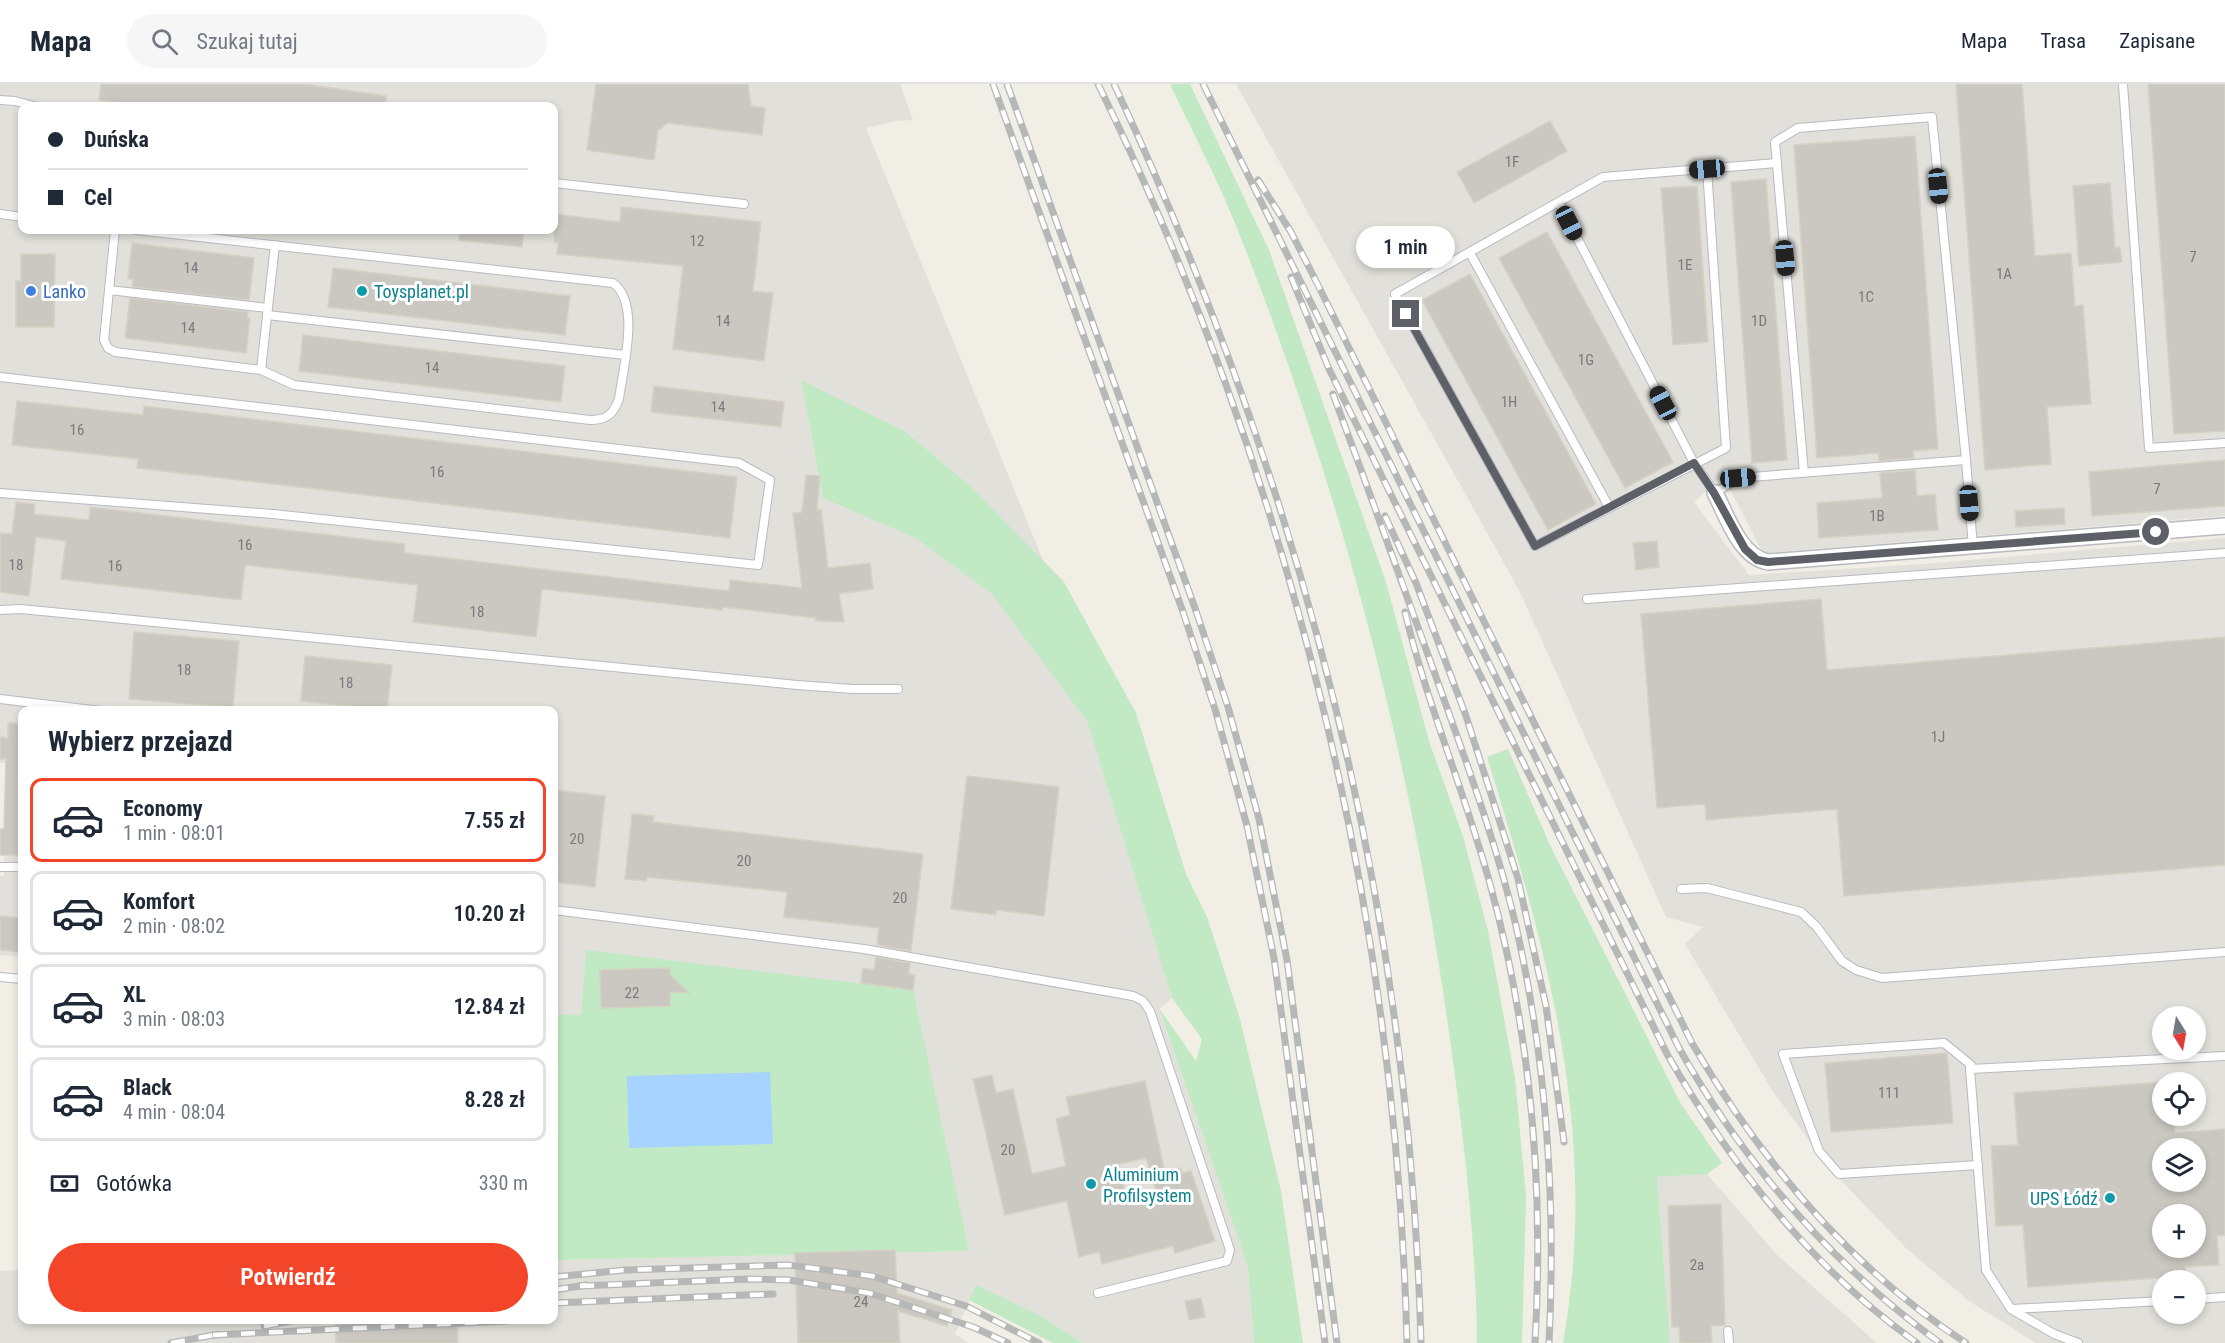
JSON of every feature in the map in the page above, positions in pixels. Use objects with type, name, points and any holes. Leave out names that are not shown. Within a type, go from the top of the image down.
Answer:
[{"type":"street","points":[[1714,493],[1745,549],[1757,560],[1768,562],[2225,526]]},
{"type":"lane","points":[[2122,84],[2149,448],[2225,443]]},
{"type":"lane","points":[[0,100],[19,102]]},
{"type":"lane","points":[[1804,473],[1775,142],[1798,128],[1932,117],[1973,547]]},
{"type":"lane","points":[[1707,169],[1726,448],[1535,546],[1395,294],[1602,177],[1777,163]]},
{"type":"lane","points":[[558,183],[744,204]]},
{"type":"lane","points":[[1559,203],[1694,463],[1714,493],[1738,478],[1966,460]]},
{"type":"lane","points":[[0,214],[18,216]]},
{"type":"lane","points":[[114,234],[104,340],[108,348],[115,352],[261,370],[294,386],[603,420],[614,412],[619,399],[629,315],[623,290],[613,283],[173,234]]},
{"type":"lane","points":[[261,370],[275,245]]},
{"type":"lane","points":[[1470,253],[1609,507]]},
{"type":"lane","points":[[109,290],[624,355]]},
{"type":"lane","points":[[0,377],[739,463],[770,480],[758,565],[273,514],[0,493]]},
{"type":"lane","points":[[1587,599],[2225,553]]},
{"type":"lane","points":[[0,610],[21,609],[797,685],[898,689]]},
{"type":"lane","points":[[0,699],[60,706]]},
{"type":"lane","points":[[0,867],[18,867]]},
{"type":"lane","points":[[1681,889],[1707,888],[1801,912],[1816,926],[1842,960],[1856,969],[1882,978],[2225,952]]},
{"type":"lane","points":[[558,911],[864,950],[1133,996],[1143,1001],[1150,1011],[1230,1250],[1227,1261],[1098,1293]]},
{"type":"lane","points":[[0,977],[18,979]]},
{"type":"lane","points":[[1978,1165],[1839,1174],[1819,1151],[1783,1054],[1944,1043],[1971,1065],[1986,1270],[2011,1309],[2054,1334],[2078,1343]]},
{"type":"lane","points":[[1971,1069],[2225,1056]]},
{"type":"lane","points":[[2206,1298],[2225,1297]]},
{"type":"lane","points":[[2011,1309],[2152,1302]]},
{"type":"lane","points":[[1728,1331],[1729,1343]]},
{"type":"shaded area","points":[[0,84],[900,84],[913,120],[895,121],[866,128],[1045,565],[968,484],[906,432],[801,381],[823,498],[915,538],[992,594],[1039,645],[1087,721],[1172,998],[1159,1009],[1248,1267],[1254,1343],[1083,1343],[1039,1315],[976,1285],[955,1334],[968,1343],[0,1343],[0,1271],[18,1270],[18,1324],[558,1324],[558,1260],[969,1251],[586,950],[581,1015],[558,1014],[558,706],[18,706],[18,957],[0,955],[0,876],[4,876],[6,763],[0,763]]},
{"type":"shaded area","points":[[1236,84],[2225,84],[2225,516],[1763,553],[1723,476],[1694,502],[1749,575],[1923,564],[2225,538],[2225,1343],[2036,1343],[1969,1301],[1907,1249],[1829,1168],[1772,1090],[1685,944],[1703,927],[1666,917],[1519,590]]},
{"type":"shaded area","points":[[1707,1174],[1777,1255],[1877,1343],[1670,1343],[1657,1177]]},
{"type":"green space","points":[[1170,84],[1190,84],[1269,250],[1386,582],[1429,741],[1463,836],[1488,931],[1515,1078],[1526,1196],[1522,1343],[1477,1343],[1470,1211],[1443,991],[1408,797],[1363,606],[1336,512],[1274,325],[1231,214]]},
{"type":"green space","points":[[801,380],[906,432],[968,484],[1064,582],[1136,713],[1186,874],[1207,917],[1240,1019],[1281,1191],[1303,1343],[1254,1343],[1248,1267],[1159,1008],[1196,1061],[1202,1039],[1172,998],[1087,721],[992,594],[915,538],[823,498]]},
{"type":"green space","points":[[1508,749],[1550,845],[1681,1104],[1722,1163],[1707,1174],[1657,1177],[1670,1343],[1563,1343],[1573,1266],[1575,1191],[1571,1118],[1562,1046],[1548,974],[1530,903],[1487,757]]},
{"type":"green space","points":[[586,950],[913,990],[969,1251],[558,1260],[558,1014],[581,1015]]},
{"type":"green space","points":[[976,1285],[1039,1315],[1083,1343],[1053,1343],[969,1300]]},
{"type":"water","points":[[770,1072],[773,1144],[629,1148],[627,1076]]},
{"type":"building","points":[[101,84],[303,84],[386,96],[386,102],[114,102],[99,100]]},
{"type":"building","points":[[596,84],[748,84],[751,106],[765,108],[762,135],[668,123],[658,131],[654,160],[587,150]]},
{"type":"building","points":[[1956,84],[2022,84],[2035,256],[2071,253],[2075,306],[2083,305],[2091,404],[2047,407],[2051,464],[1985,470]]},
{"type":"building","points":[[2148,84],[2225,84],[2225,431],[2174,434]]},
{"type":"building","points":[[1550,121],[1567,151],[1474,203],[1457,172]]},
{"type":"building","points":[[1915,136],[1938,449],[1913,451],[1914,458],[1879,461],[1878,453],[1817,458],[1794,145]]},
{"type":"building","points":[[1766,179],[1787,460],[1752,463],[1731,182]]},
{"type":"building","points":[[2110,183],[2115,248],[2120,247],[2122,262],[2079,266],[2073,186]]},
{"type":"building","points":[[1697,186],[1708,342],[1673,345],[1661,188]]},
{"type":"building","points":[[621,207],[761,222],[753,291],[773,293],[764,361],[673,349],[683,266],[557,254],[558,243],[554,243],[554,234],[558,234],[558,214],[620,222]]},
{"type":"building","points":[[1547,232],[1673,462],[1625,488],[1499,258]]},
{"type":"building","points":[[460,234],[524,234],[522,247],[459,240]]},
{"type":"building","points":[[132,243],[254,258],[249,300],[132,287],[133,279],[128,279]]},
{"type":"building","points":[[21,254],[55,254],[54,327],[16,327],[16,281],[21,281]]},
{"type":"building","points":[[333,268],[570,296],[565,335],[328,307]]},
{"type":"building","points":[[1470,274],[1596,504],[1548,530],[1422,300]]},
{"type":"building","points":[[130,298],[248,312],[247,318],[250,318],[246,353],[125,338]]},
{"type":"building","points":[[303,335],[565,366],[561,402],[299,371]]},
{"type":"building","points":[[654,386],[784,402],[781,427],[651,412]]},
{"type":"building","points":[[17,401],[143,415],[144,406],[737,477],[730,538],[137,468],[138,459],[12,445]]},
{"type":"building","points":[[2225,460],[2225,506],[2092,516],[2089,472]]},
{"type":"building","points":[[1915,470],[1917,496],[1935,494],[1938,530],[1819,538],[1817,503],[1882,498],[1880,473]]},
{"type":"building","points":[[806,475],[820,476],[817,510],[821,509],[828,568],[870,563],[873,589],[839,594],[844,622],[816,621],[816,618],[723,607],[722,610],[542,589],[536,637],[413,622],[418,585],[245,565],[241,600],[61,579],[66,541],[36,537],[29,596],[0,592],[0,533],[12,534],[16,502],[35,504],[34,514],[89,520],[90,507],[405,544],[404,553],[729,591],[730,580],[802,588],[793,513],[802,512]]},
{"type":"building","points":[[2064,508],[2065,524],[2016,527],[2015,511]]},
{"type":"building","points":[[1657,541],[1659,567],[1636,570],[1633,543]]},
{"type":"building","points":[[1821,599],[1827,670],[2225,637],[2225,865],[1844,896],[1837,809],[1706,820],[1705,804],[1657,808],[1641,614]]},
{"type":"building","points":[[134,632],[239,641],[233,706],[129,699]]},
{"type":"building","points":[[305,656],[392,665],[387,706],[349,706],[301,701]]},
{"type":"building","points":[[8,723],[18,724],[18,855],[0,855],[0,829],[4,829],[6,759],[0,759],[0,737],[8,738]]},
{"type":"building","points":[[967,776],[1059,787],[1044,916],[996,910],[996,915],[951,909]]},
{"type":"building","points":[[558,790],[605,796],[595,887],[558,882]]},
{"type":"building","points":[[632,814],[654,816],[653,822],[923,854],[911,951],[877,945],[879,928],[784,917],[787,892],[647,877],[646,881],[625,879]]},
{"type":"building","points":[[0,916],[18,918],[18,952],[0,950]]},
{"type":"building","points":[[876,957],[910,963],[909,974],[915,975],[913,990],[861,983],[863,968],[874,970]]},
{"type":"building","points":[[670,968],[670,975],[689,993],[670,992],[670,1006],[601,1008],[600,970]]},
{"type":"building","points":[[1947,1053],[1953,1123],[1831,1132],[1825,1063]]},
{"type":"building","points":[[992,1075],[996,1093],[1013,1089],[1032,1174],[1066,1166],[1056,1119],[1070,1115],[1066,1097],[1145,1081],[1165,1173],[1181,1168],[1182,1173],[1191,1171],[1215,1241],[1175,1253],[1173,1246],[1102,1264],[1099,1252],[1079,1257],[1067,1201],[1005,1215],[973,1079]],"holes":[[[1146,1158],[1157,1193],[1127,1203],[1119,1164]]]},
{"type":"building","name":"UPS Łódź","points":[[2152,1083],[2152,1126],[2175,1126],[2175,1133],[2225,1129],[2225,1235],[2217,1236],[2219,1265],[2185,1267],[2185,1270],[2152,1270],[2152,1278],[2028,1287],[2023,1225],[1996,1226],[1991,1146],[2018,1145],[2014,1093]]},
{"type":"building","points":[[1721,1204],[1725,1325],[1711,1326],[1712,1343],[1680,1343],[1679,1327],[1672,1327],[1668,1206]]},
{"type":"building","points":[[895,1250],[897,1293],[952,1310],[947,1326],[898,1311],[900,1343],[798,1343],[795,1253]]},
{"type":"building","points":[[1201,1298],[1205,1317],[1189,1320],[1185,1301]]},
{"type":"building","points":[[335,1324],[457,1324],[458,1343],[336,1343]]},
{"type":"railway","points":[[993,84],[1183,612],[1215,709],[1247,826],[1274,958],[1325,1343]]},
{"type":"railway","points":[[1007,84],[1196,611],[1228,707],[1259,819],[1287,960],[1337,1343]]},
{"type":"railway","points":[[1098,84],[1166,232],[1226,384],[1277,539],[1320,697],[1355,857],[1381,1018],[1398,1180],[1407,1343]]},
{"type":"railway","points":[[1114,84],[1180,235],[1239,387],[1290,541],[1333,697],[1368,856],[1394,1016],[1412,1178],[1421,1343]]},
{"type":"railway","points":[[1203,84],[1679,1048],[1732,1132],[1793,1210],[1863,1280],[1940,1343]]},
{"type":"railway","points":[[1258,180],[1291,232],[1317,283],[1692,1043],[1748,1129],[1811,1209],[1884,1281],[1966,1343]]},
{"type":"railway","points":[[1291,277],[1329,369],[1667,1054],[1718,1135],[1777,1212],[1843,1282],[1917,1343]]},
{"type":"railway","points":[[1333,394],[1469,769],[1490,831],[1516,926],[1535,1029],[1547,1133],[1551,1238],[1549,1343]]},
{"type":"railway","points":[[1385,516],[1416,583],[1466,716],[1518,879],[1546,1006],[1564,1142]]},
{"type":"railway","points":[[1405,612],[1424,681],[1490,884],[1516,997],[1525,1054],[1536,1169],[1538,1227],[1535,1343]]},
{"type":"railway","points":[[558,1277],[625,1270],[788,1265],[872,1276],[966,1306],[1039,1343]]},
{"type":"railway","points":[[580,1286],[748,1279],[789,1280],[869,1293],[973,1327],[1008,1343]]},
{"type":"railway","points":[[558,1289],[586,1285]]},
{"type":"railway","points":[[558,1303],[773,1294]]},
{"type":"railway","points":[[264,1326],[275,1324]]},
{"type":"railway","points":[[213,1335],[444,1324]]},
{"type":"railway","points":[[171,1343],[219,1334]]},
{"type":"place","name":"Lanko","points":[[31,291]]},
{"type":"place","name":"Toysplanet.pl","points":[[362,291]]},
{"type":"place","name":"Aluminium Profilsystem","points":[[1091,1184]]},
{"type":"place","name":"UPS Łódź","points":[[2110,1198]]},
{"type":"route","points":[[1406,314],[1535,546],[1694,463],[1714,493],[1745,549],[1757,560],[1768,562],[2156,532]]}]
